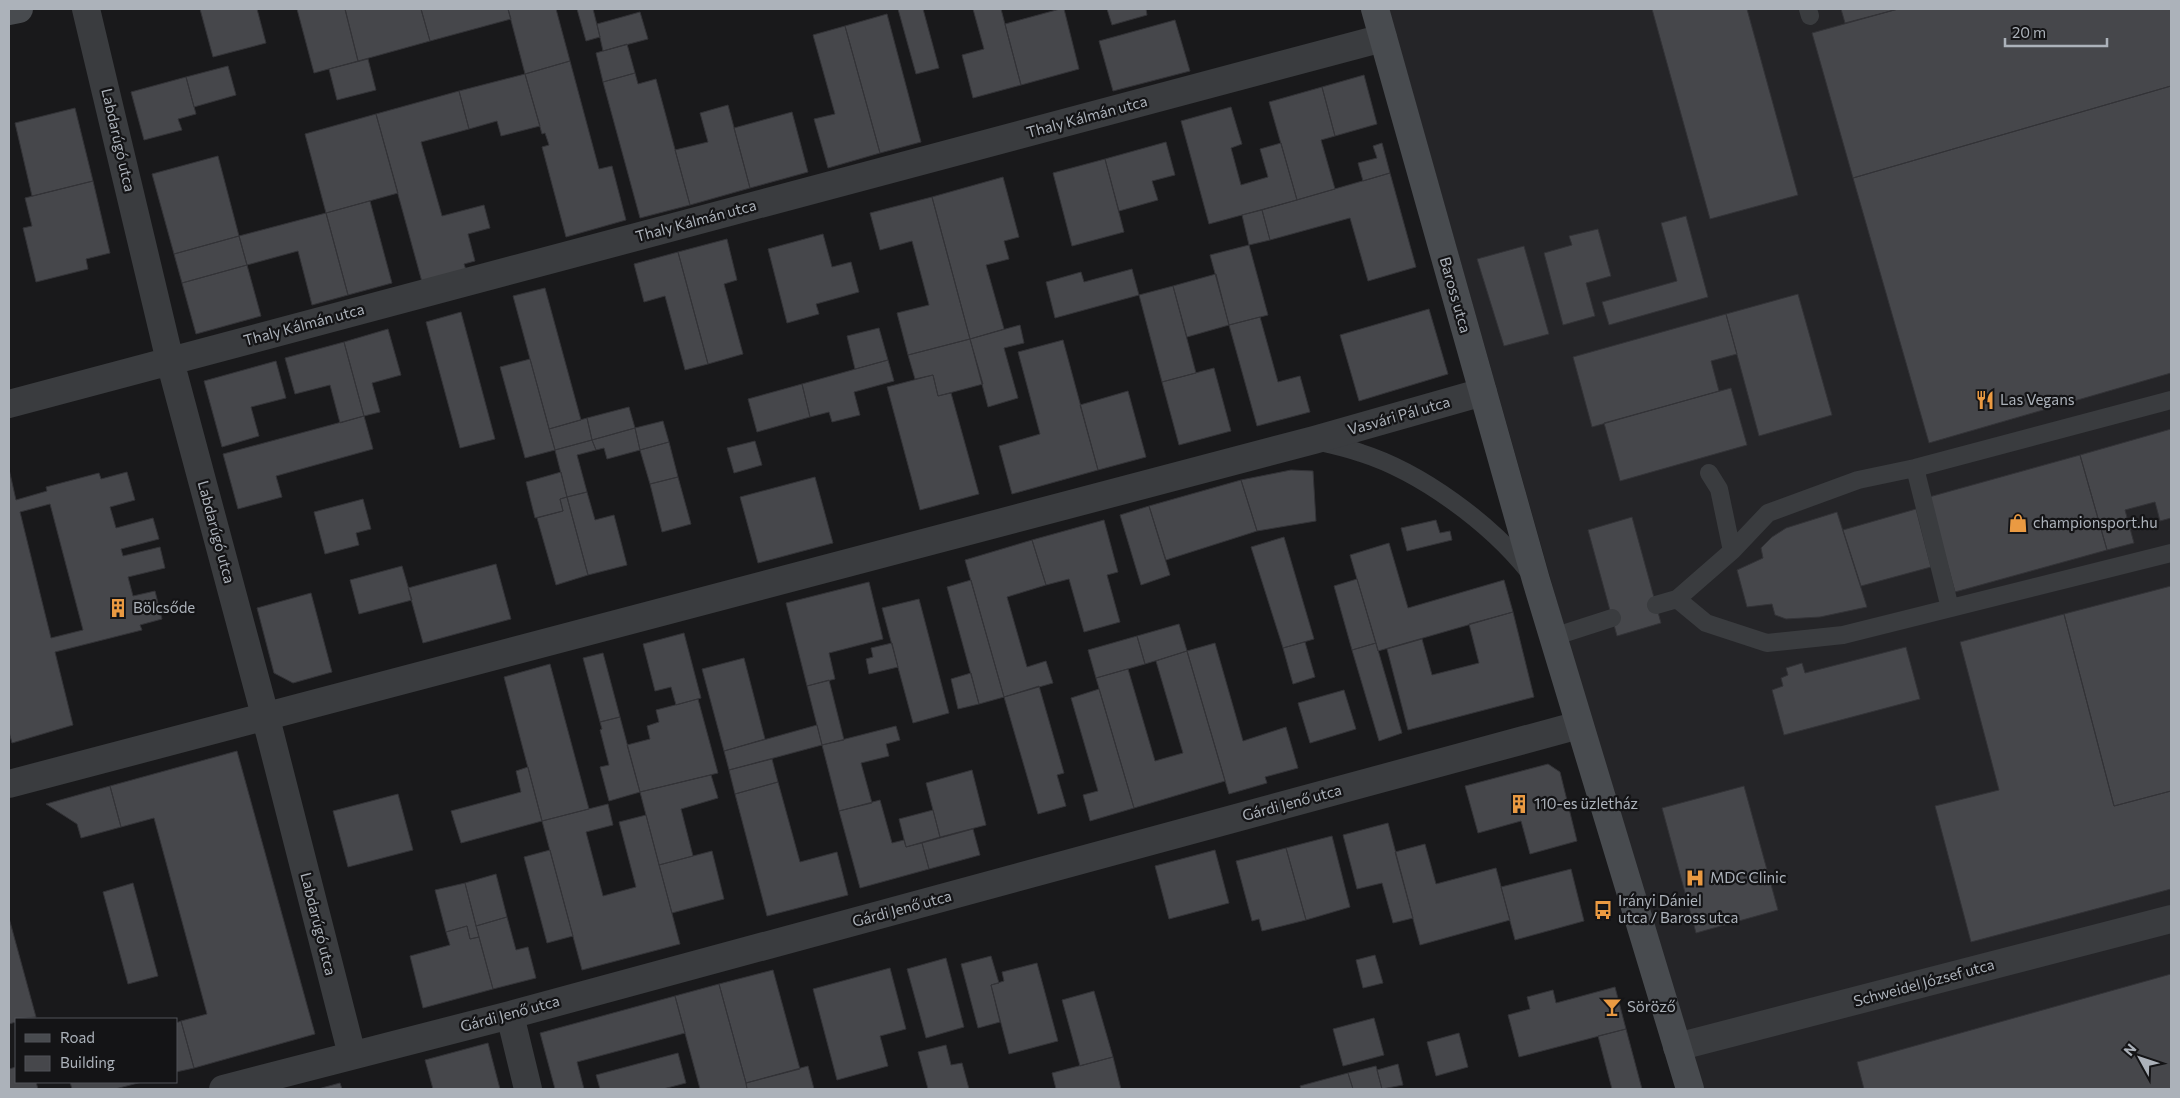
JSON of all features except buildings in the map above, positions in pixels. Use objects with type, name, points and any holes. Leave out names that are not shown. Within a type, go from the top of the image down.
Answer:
[{"type":"street","points":[[9,11],[19,9]]},
{"type":"street","name":"Labdarúgó utca","points":[[86,9],[170,361],[266,717],[352,1055]]},
{"type":"street","name":"Baross utca","points":[[1375,9],[1536,580],[1690,1089]]},
{"type":"street","name":"Thaly Kálmán utca","points":[[9,404],[1383,38]]},
{"type":"street","name":"Vasvári Pál utca","points":[[9,784],[1314,440],[1483,392]]},
{"type":"street","name":"Gárdi Jenő utca","points":[[224,1089],[510,1015],[1579,725]]},
{"type":"street","name":"Schweidel József utca","points":[[1677,1047],[2171,918]]},
{"type":"street","points":[[510,1015],[528,1089]]},
{"type":"lane","points":[[1656,605],[1677,599],[1732,551],[1768,513],[1858,480],[1915,468],[2171,400]]},
{"type":"lane","points":[[1314,440],[1363,453],[1410,475],[1444,496],[1494,534],[1516,555],[1536,580]]},
{"type":"lane","points":[[1915,468],[1950,608]]},
{"type":"lane","points":[[1709,473],[1719,489],[1732,551]]},
{"type":"lane","points":[[1677,599],[1706,623],[1766,643],[1843,635],[2171,553]]},
{"type":"lane","points":[[1553,637],[1612,618]]},
{"type":"shaded area","points":[[1389,9],[2171,9],[2171,1089],[1695,1089]]},
{"type":"place","name":"Las Vegans","points":[[1985,400]]},
{"type":"place","name":"championsport.hu","points":[[2018,523]]},
{"type":"place","name":"Bölcsőde","points":[[118,608]]},
{"type":"place","name":"110-es üzletház","points":[[1519,804]]},
{"type":"place","name":"MDC Clinic","points":[[1695,878]]},
{"type":"place","name":"Irányi Dániel utca / Baross utca","points":[[1603,910]]},
{"type":"place","name":"Söröző","points":[[1612,1007]]}]
